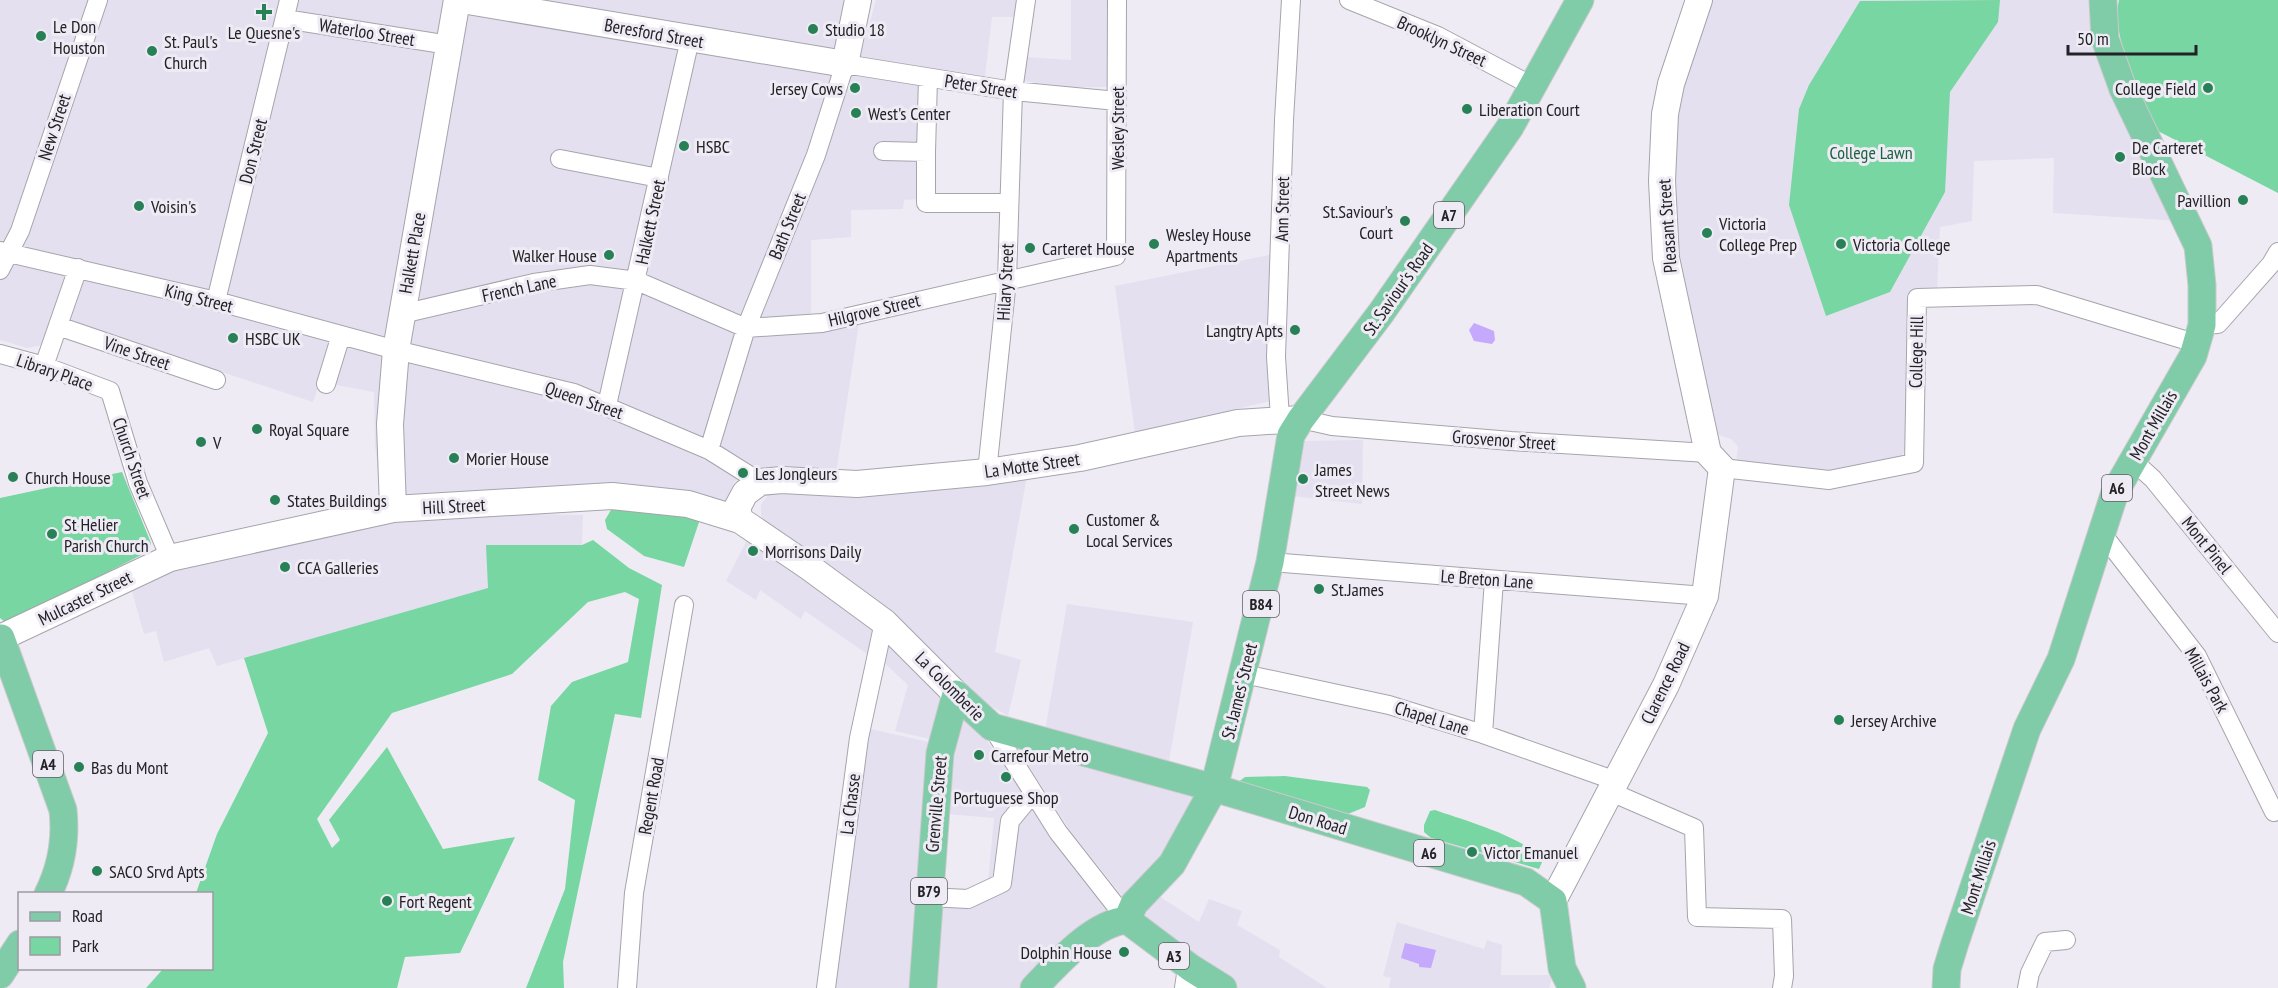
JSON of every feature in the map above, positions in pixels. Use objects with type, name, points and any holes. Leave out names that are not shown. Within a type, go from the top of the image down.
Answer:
[{"type":"main road","name":"Halkett Place","points":[[393,509],[390,424],[396,350],[457,0]]},
{"type":"main road","name":"Beresford Street","points":[[462,0],[574,10],[690,39],[845,64]]},
{"type":"main road","name":"Bath Street","points":[[845,64],[858,0]]},
{"type":"main road","name":"St. Saviour's Road","points":[[1291,418],[1381,314],[1510,127],[1580,0]]},
{"type":"main road","name":"Pleasant Street","points":[[1699,0],[1671,84],[1664,126],[1662,181],[1666,258],[1715,461]]},
{"type":"main road","name":"Mont Millais","points":[[1946,988],[1947,969],[1955,943],[2027,729],[2061,659],[2100,531],[2115,492],[2200,334],[2202,285],[2198,246],[2123,89],[2105,39],[2103,0]]},
{"type":"main road","name":"La Motte Street","points":[[760,482],[782,480],[856,484],[987,472],[1080,458],[1238,423],[1291,418]]},
{"type":"main road","name":"St. James' Street","points":[[1127,921],[1134,904],[1172,864],[1214,788],[1270,562],[1287,451],[1292,435],[1291,418]]},
{"type":"main road","name":"Clarence Road","points":[[1553,901],[1666,685],[1705,596],[1715,461]]},
{"type":"main road","points":[[740,520],[737,508],[745,493],[760,482]]},
{"type":"main road","name":"Hill Street","points":[[170,558],[393,509],[612,496],[688,504],[740,520]]},
{"type":"main road","name":"La Colomberie","points":[[740,520],[810,567],[884,622],[992,727]]},
{"type":"main road","name":"Mulcaster Street","points":[[0,638],[170,558]]},
{"type":"main road","name":"A4","points":[[0,638],[63,810],[65,828],[62,852],[49,892]]},
{"type":"main road","name":"Grenville Street","points":[[923,988],[939,753],[956,694]]},
{"type":"main road","name":"Don Road","points":[[992,727],[1214,788],[1527,882],[1553,901]]},
{"type":"main road","points":[[1553,901],[1563,982]]},
{"type":"main road","points":[[1034,988],[1097,930],[1112,922],[1127,921]]},
{"type":"main road","name":"La Colomberie","points":[[1127,921],[1189,978],[1223,988]]},
{"type":"main road","points":[[0,975],[18,947]]},
{"type":"street","name":"New Street","points":[[3,258],[20,231],[98,0]]},
{"type":"street","name":"Don Street","points":[[216,302],[289,0]]},
{"type":"street","name":"Hilary Street","points":[[987,472],[1007,280],[1013,92],[1026,0]]},
{"type":"street","name":"Wesley Street","points":[[1116,256],[1117,0]]},
{"type":"street","name":"Ann Street","points":[[1291,0],[1284,120],[1276,357],[1291,418]]},
{"type":"street","name":"Brooklyn Street","points":[[1349,0],[1438,36],[1534,87]]},
{"type":"street","name":"Waterloo Street","points":[[285,19],[449,45]]},
{"type":"street","name":"Halkett Street","points":[[607,405],[637,281],[690,39]]},
{"type":"street","name":"Peter Street","points":[[845,64],[1013,92],[1117,101]]},
{"type":"street","name":"Bath Street","points":[[709,450],[746,328],[816,155],[845,64]]},
{"type":"street","points":[[928,78],[926,203],[1008,203]]},
{"type":"street","points":[[883,151],[926,152]]},
{"type":"street","points":[[560,159],[659,178]]},
{"type":"street","points":[[2200,334],[2218,324],[2271,264],[2278,252]]},
{"type":"street","name":"Hilgrove Street","points":[[637,281],[746,328],[822,323],[1116,256]]},
{"type":"street","name":"King Street","points":[[3,258],[78,268],[396,350]]},
{"type":"street","points":[[44,366],[78,268]]},
{"type":"street","name":"French Lane","points":[[402,314],[534,283],[590,275],[637,281]]},
{"type":"street","name":"College Hill","points":[[1715,461],[1829,480],[1914,463],[1917,298],[2037,295],[2200,334]]},
{"type":"street","name":"Vine Street","points":[[58,326],[216,380]]},
{"type":"street","points":[[326,384],[341,335]]},
{"type":"street","name":"Queen Street","points":[[396,350],[574,393],[709,450],[760,482]]},
{"type":"street","name":"Library Place","points":[[0,354],[44,366],[110,391]]},
{"type":"street","name":"Church Street","points":[[110,391],[138,483],[170,558]]},
{"type":"street","name":"Grosvenor Street","points":[[1291,418],[1344,427],[1715,461]]},
{"type":"street","name":"Mont Pinel","points":[[2132,460],[2153,479],[2278,633]]},
{"type":"street","name":"Millais Park","points":[[2100,531],[2197,656],[2274,812]]},
{"type":"street","name":"Le Breton Lane","points":[[1270,562],[1705,596]]},
{"type":"street","points":[[1483,734],[1494,580]]},
{"type":"street","name":"Regent Road","points":[[627,988],[634,893],[684,605]]},
{"type":"street","name":"La Chasse","points":[[826,988],[859,738],[884,622]]},
{"type":"street","name":"Chapel Lane","points":[[1244,674],[1389,705],[1483,734],[1613,786],[1694,828],[1697,917],[1782,919],[1784,976],[1782,988]]},
{"type":"street","name":"La Colomberie","points":[[992,727],[1058,832],[1127,921]]},
{"type":"street","points":[[928,897],[968,898],[1002,884],[1010,821],[1033,793]]},
{"type":"street","points":[[2027,988],[2030,973],[2045,942],[2066,940]]},
{"type":"shaded area","points":[[0,0],[852,0],[841,55],[932,72],[920,199],[904,200],[903,209],[851,210],[851,237],[811,240],[811,329],[859,323],[836,473],[762,471],[734,482],[724,506],[502,492],[407,494],[382,505],[375,445],[374,392],[320,382],[313,402],[67,321],[43,345],[27,348],[0,340]]},
{"type":"shaded area","points":[[876,0],[1018,0],[1015,17],[992,17],[985,76],[860,57]]},
{"type":"shaded area","points":[[1071,0],[1109,0],[1109,87],[1071,87],[1024,81],[1025,57],[1071,60]]},
{"type":"shaded area","name":"Victoria College","points":[[1708,0],[2092,0],[2181,221],[2053,213],[2054,158],[1974,161],[1972,221],[1940,227],[1937,290],[1911,290],[1909,440],[1901,458],[1829,478],[1736,465],[1738,446],[1731,439],[1716,434],[1677,275],[1680,249],[1671,217],[1675,95]]},
{"type":"shaded area","points":[[1274,254],[1274,400],[1135,433],[1115,286]]},
{"type":"shaded area","points":[[1474,323],[1494,331],[1495,340],[1492,344],[1474,341],[1469,330]]},
{"type":"shaded area","points":[[1363,440],[1362,504],[1292,496],[1299,445],[1304,441]]},
{"type":"shaded area","points":[[1027,476],[995,652],[1021,660],[1008,716],[970,694],[913,633],[761,519],[761,504],[770,493],[826,496],[924,489]]},
{"type":"shaded area","points":[[482,513],[583,515],[582,545],[487,545],[489,588],[217,666],[209,648],[164,662],[156,631],[144,634],[131,588],[160,574],[399,515]]},
{"type":"shaded area","points":[[748,538],[875,624],[870,656],[805,611],[801,619],[760,590],[756,600],[726,581]]},
{"type":"shaded area","points":[[1067,604],[1193,622],[1169,761],[1045,731]]},
{"type":"shaded area","points":[[895,637],[947,691],[934,740],[895,731],[908,685],[880,659]]},
{"type":"shaded area","points":[[968,718],[1007,766],[1048,834],[1106,903],[1106,911],[1025,988],[934,988],[939,888],[968,890],[988,882],[994,818],[947,814],[951,755],[960,720]]},
{"type":"shaded area","points":[[866,728],[933,743],[914,988],[835,988]]},
{"type":"shaded area","points":[[1031,744],[1200,793],[1169,852],[1127,902],[1071,832],[1024,759]]},
{"type":"shaded area","points":[[1151,885],[1162,898],[1199,922],[1209,899],[1242,911],[1237,925],[1280,950],[1279,957],[1327,988],[1188,988],[1188,975],[1127,920]]},
{"type":"shaded area","points":[[1397,922],[1484,949],[1487,940],[1502,945],[1501,975],[1553,975],[1549,988],[1389,988],[1391,978],[1383,976]]},
{"type":"shaded area","points":[[1405,943],[1436,950],[1431,968],[1419,967],[1419,964],[1401,958]]},
{"type":"green space","name":"College Lawn","points":[[2000,0],[1998,22],[1950,92],[1945,192],[1890,292],[1826,316],[1789,205],[1799,109],[1809,85],[1860,1]]},
{"type":"green space","name":"College Field","points":[[2119,0],[2278,0],[2278,193],[2156,130],[2123,49],[2117,15]]},
{"type":"green space","points":[[122,472],[151,543],[149,551],[12,621],[5,622],[0,618],[0,498]]},
{"type":"green space","points":[[621,504],[701,516],[684,567],[644,556],[607,529],[605,520],[611,510]]},
{"type":"green space","points":[[593,540],[629,568],[662,585],[641,718],[615,714],[563,962],[564,988],[526,988],[565,889],[575,800],[538,780],[551,706],[572,682],[628,662],[639,599],[625,592],[588,602],[512,674],[392,713],[317,819],[332,848],[340,840],[329,820],[387,747],[443,849],[515,837],[460,953],[405,957],[397,988],[146,988],[162,970],[213,970],[213,892],[196,892],[217,834],[268,733],[244,658],[488,588],[486,545],[582,545]]},
{"type":"green space","points":[[1285,776],[1367,787],[1370,790],[1365,807],[1348,814],[1237,783],[1245,777]]},
{"type":"green space","points":[[1435,810],[1493,830],[1522,844],[1543,860],[1539,869],[1431,838],[1424,832],[1424,825],[1430,811]]},
{"type":"place","name":"Le Quesne's","points":[[264,12]]},
{"type":"place","name":"Studio 18","points":[[813,29]]},
{"type":"place","name":"Le Don Houston","points":[[41,36]]},
{"type":"place","name":"St. Paul's Church","points":[[152,51]]},
{"type":"place","name":"Jersey Cows","points":[[855,88]]},
{"type":"place","name":"College Field","points":[[2208,88]]},
{"type":"place","name":"Liberation Court","points":[[1467,109]]},
{"type":"place","name":"West's Center","points":[[856,113]]},
{"type":"place","name":"HSBC","points":[[684,146]]},
{"type":"place","name":"De Carteret Block","points":[[2120,157]]},
{"type":"place","name":"Pavillion","points":[[2243,200]]},
{"type":"place","name":"Voisin's","points":[[139,206]]},
{"type":"place","name":"St.Saviour's Court","points":[[1405,221]]},
{"type":"place","name":"Victoria College Prep","points":[[1707,233]]},
{"type":"place","name":"Wesley House Apartments","points":[[1154,244]]},
{"type":"place","name":"Victoria College","points":[[1841,244]]},
{"type":"place","name":"Carteret House","points":[[1030,248]]},
{"type":"place","name":"Walker House","points":[[609,255]]},
{"type":"place","name":"Langtry Apts","points":[[1295,330]]},
{"type":"place","name":"HSBC UK","points":[[233,338]]},
{"type":"place","name":"Royal Square","points":[[257,429]]},
{"type":"place","name":"V","points":[[201,442]]},
{"type":"place","name":"Morier House","points":[[454,458]]},
{"type":"place","name":"Les Jongleurs","points":[[743,473]]},
{"type":"place","name":"Church House","points":[[13,477]]},
{"type":"place","name":"James Street News","points":[[1303,479]]},
{"type":"place","name":"States Buildings","points":[[275,500]]},
{"type":"place","name":"Customer & Local Services","points":[[1074,529]]},
{"type":"place","name":"St Helier Parish Church","points":[[52,534]]},
{"type":"place","name":"Morrisons Daily","points":[[753,551]]},
{"type":"place","name":"CCA Galleries","points":[[285,567]]},
{"type":"place","name":"St.James","points":[[1319,589]]},
{"type":"place","name":"Jersey Archive","points":[[1839,720]]},
{"type":"place","name":"Carrefour Metro","points":[[979,755]]},
{"type":"place","name":"Bas du Mont","points":[[79,767]]},
{"type":"place","name":"Portuguese Shop","points":[[1006,777]]},
{"type":"place","name":"Victor Emanuel","points":[[1472,852]]},
{"type":"place","name":"SACO Srvd Apts","points":[[97,871]]},
{"type":"place","name":"Fort Regent","points":[[387,901]]},
{"type":"place","name":"Dolphin House","points":[[1124,952]]}]
